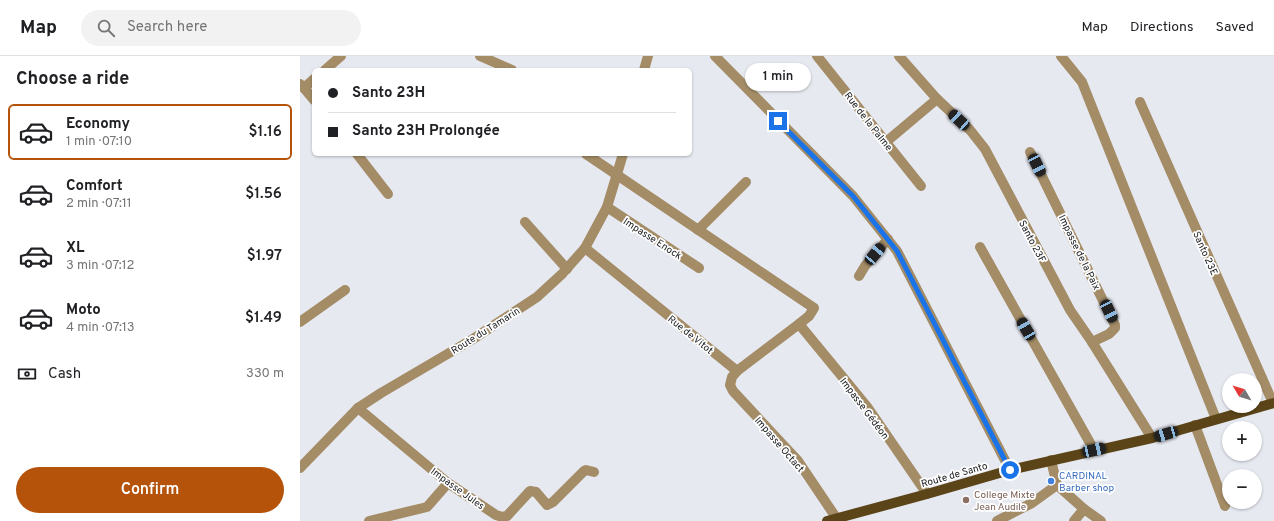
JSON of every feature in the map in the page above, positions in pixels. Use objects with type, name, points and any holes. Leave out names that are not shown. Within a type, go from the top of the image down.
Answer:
[{"type":"main road","name":"Route de Santo","points":[[832,520],[1010,470],[1152,438],[1274,403]]},
{"type":"street","points":[[327,68],[341,56]]},
{"type":"street","points":[[480,56],[507,68]]},
{"type":"street","points":[[645,68],[648,56]]},
{"type":"street","points":[[715,56],[853,196],[897,251],[1010,470]]},
{"type":"street","name":"Rue de la Palme","points":[[816,56],[921,186]]},
{"type":"street","name":"Santo 23F","points":[[899,56],[937,99],[970,130],[985,149],[1070,310],[1092,342],[1152,438]]},
{"type":"street","points":[[1062,56],[1082,82],[1216,419]]},
{"type":"street","points":[[312,80],[302,86],[312,98]]},
{"type":"street","points":[[886,142],[937,99]]},
{"type":"street","name":"Santo 23E","points":[[1140,102],[1274,403]]},
{"type":"street","name":"Impasse de la Paix","points":[[1030,152],[1115,324],[1115,328],[1109,334],[1092,342]]},
{"type":"street","points":[[359,156],[388,194]]},
{"type":"street","points":[[589,156],[814,308],[799,324],[737,371]]},
{"type":"street","name":"Route du Tamarin","points":[[300,468],[358,408],[474,339],[537,297],[567,269],[585,248],[607,207],[622,156]]},
{"type":"street","points":[[698,230],[746,182]]},
{"type":"street","name":"Impasse Enock","points":[[607,207],[699,268]]},
{"type":"street","points":[[525,222],[567,269]]},
{"type":"street","points":[[859,276],[870,260],[888,239]]},
{"type":"street","name":"Rue de Vitot","points":[[585,248],[737,371]]},
{"type":"street","points":[[980,248],[1094,450]]},
{"type":"street","points":[[300,322],[345,290]]},
{"type":"street","name":"Impasse Gédéon","points":[[799,324],[868,408],[927,494]]},
{"type":"street","name":"Impasse Octact","points":[[737,371],[732,377],[730,385],[733,391],[798,461],[832,520]]},
{"type":"street","name":"Impasse Jules","points":[[358,408],[448,483],[496,515],[502,517],[507,516],[530,491],[536,492],[547,505],[553,502],[584,471],[594,472]]},
{"type":"street","points":[[1195,425],[1222,498]]},
{"type":"street","points":[[1051,460],[1057,485],[1084,510],[1101,521]]},
{"type":"street","points":[[369,521],[427,507],[448,483]]},
{"type":"street","points":[[997,521],[1032,503],[1057,485]]},
{"type":"street","points":[[1074,521],[1084,510]]},
{"type":"place","name":"CARDINAL Barber shop","points":[[1051,481]]},
{"type":"place","name":"College Mixte Jean Audile","points":[[966,500]]},
{"type":"route","points":[[778,121],[853,196],[897,251],[1010,470]]}]
